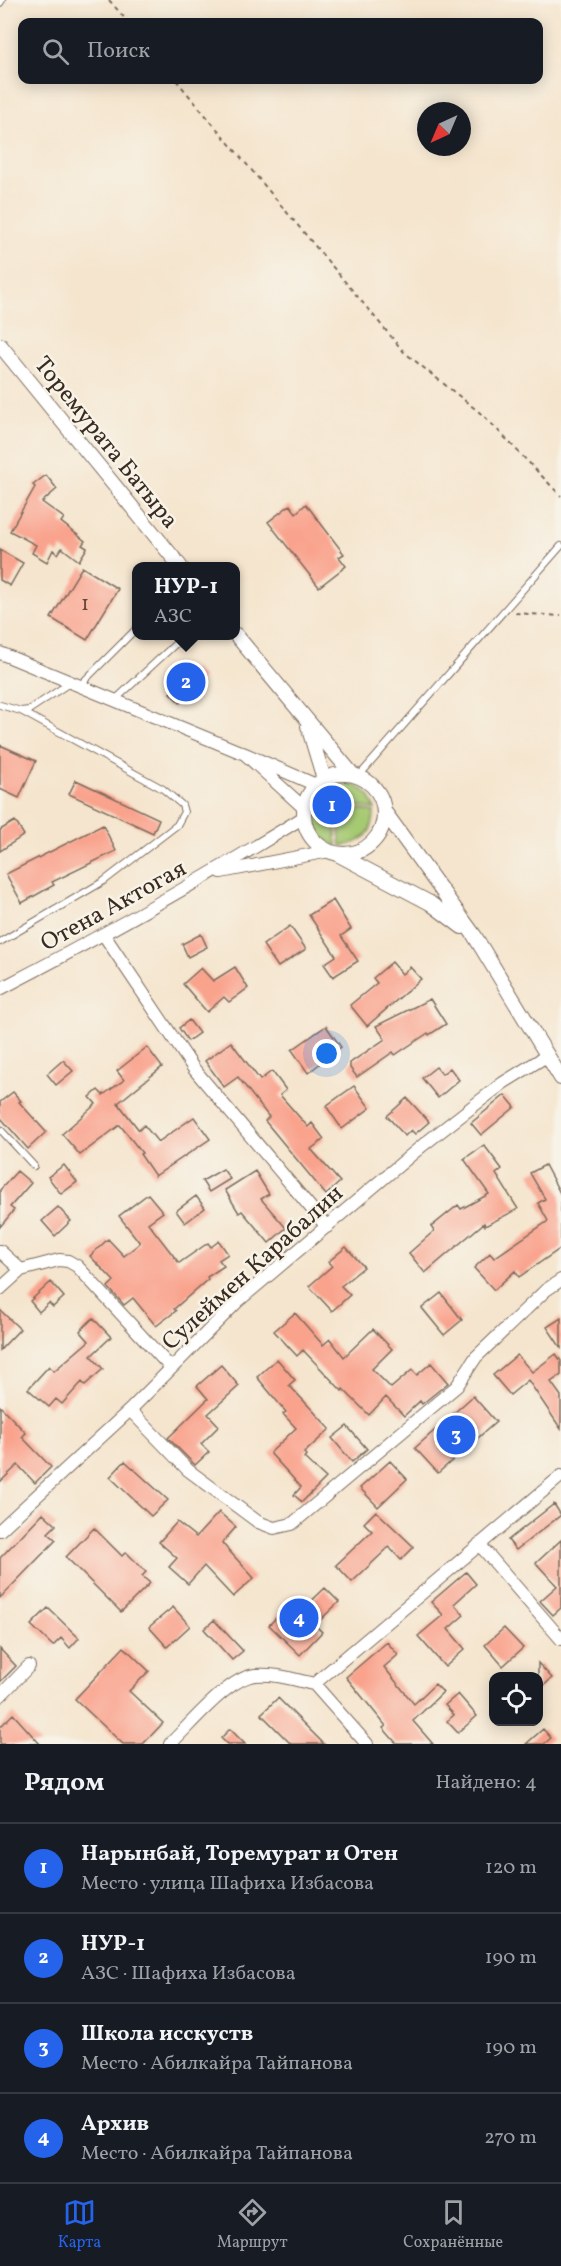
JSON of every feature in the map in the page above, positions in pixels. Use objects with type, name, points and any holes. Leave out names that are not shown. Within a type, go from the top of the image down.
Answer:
[{"type":"street","name":"Торемурата Батыра","points":[[0,345],[176,562]]},
{"type":"street","points":[[240,640],[306,721],[356,776]]},
{"type":"street","points":[[0,652],[245,754],[320,782]]},
{"type":"street","points":[[306,721],[320,782]]},
{"type":"street","points":[[245,754],[304,812]]},
{"type":"street","points":[[474,935],[430,903],[321,847],[309,834],[304,812],[310,792],[320,782],[341,774],[356,776],[370,783],[379,794],[384,811],[474,935],[561,1078]]},
{"type":"street","points":[[334,853],[356,852],[371,844],[381,829],[384,811]]},
{"type":"street","name":"Отена Актогая","points":[[0,989],[104,935],[213,873],[304,812]]},
{"type":"street","name":"Отена Актогая","points":[[213,873],[334,853]]},
{"type":"street","points":[[104,935],[194,1069],[327,1227]]},
{"type":"street","name":"Сулеймен Карабалин","points":[[0,1530],[130,1410],[237,1302],[503,1083],[548,1055]]},
{"type":"street","points":[[0,1251],[21,1270]]},
{"type":"street","points":[[0,1290],[21,1270],[59,1260],[68,1261],[76,1266],[171,1368]]},
{"type":"street","points":[[130,1410],[188,1470],[258,1522],[274,1528],[292,1524],[457,1386],[476,1357],[546,1290],[561,1280]]},
{"type":"street","points":[[314,1684],[561,1476]]},
{"type":"street","points":[[479,1544],[561,1639]]},
{"type":"street","points":[[0,1696],[29,1666]]},
{"type":"street","points":[[170,1744],[231,1684],[253,1675],[278,1676],[314,1684],[368,1744]]},
{"type":"lane","points":[[356,776],[561,546]]},
{"type":"lane","points":[[21,711],[29,710],[76,683],[132,632]]},
{"type":"lane","points":[[116,699],[179,640]]},
{"type":"lane","points":[[0,705],[21,711],[163,789],[182,804],[184,812],[177,825],[104,881],[0,942]]},
{"type":"lane","points":[[0,1129],[34,1166]]},
{"type":"path","points":[[109,0],[125,18]]},
{"type":"path","points":[[179,84],[404,352],[484,416],[561,496]]},
{"type":"path","points":[[503,612],[561,616]]},
{"type":"green space","points":[[338,783],[351,784],[362,789],[370,797],[375,809],[345,804],[343,794],[330,790],[321,801],[324,813],[334,815],[337,846],[318,832],[312,814],[319,796]]},
{"type":"green space","points":[[346,807],[374,812],[373,820],[365,837],[355,843],[341,846],[337,815]]},
{"type":"building","points":[[46,475],[57,489],[42,502],[64,518],[61,522],[85,541],[82,545],[87,548],[79,561],[62,548],[58,554],[53,550],[47,562],[32,553],[36,545],[10,531],[35,487],[33,485]]},
{"type":"building","points":[[306,504],[344,554],[339,557],[346,566],[319,587],[268,522],[290,505],[296,513]]},
{"type":"building","points":[[0,550],[23,563],[10,586],[0,580]]},
{"type":"building","points":[[82,567],[118,589],[87,640],[51,618]]},
{"type":"building","points":[[194,669],[203,678],[180,703],[170,693]]},
{"type":"building","points":[[0,745],[36,761],[19,798],[0,789]]},
{"type":"building","points":[[76,780],[159,819],[153,833],[69,794]]},
{"type":"building","points":[[15,821],[24,835],[0,851],[0,830]]},
{"type":"building","points":[[103,825],[116,851],[52,882],[54,885],[22,903],[6,874]]},
{"type":"building","points":[[333,900],[351,929],[341,936],[358,961],[333,977],[324,964],[336,956],[309,915]]},
{"type":"building","points":[[290,926],[306,949],[278,967],[263,945]]},
{"type":"building","points":[[201,934],[207,947],[188,957],[182,944]]},
{"type":"building","points":[[392,962],[402,974],[410,967],[421,979],[367,1026],[350,1005],[377,983],[373,978]]},
{"type":"building","points":[[235,967],[248,988],[229,1002],[224,997],[207,1012],[183,984],[201,968],[213,981]]},
{"type":"building","points":[[430,999],[446,1024],[395,1055],[393,1052],[357,1077],[350,1068],[350,1063],[385,1039],[376,1026]]},
{"type":"building","points":[[189,1020],[199,1033],[188,1041],[179,1028]]},
{"type":"building","points":[[326,1026],[341,1047],[308,1073],[292,1050]]},
{"type":"building","points":[[231,1042],[260,1080],[272,1071],[286,1090],[280,1095],[308,1127],[312,1123],[324,1139],[311,1149],[340,1182],[326,1195],[265,1121],[269,1117],[238,1077],[224,1087],[205,1061]]},
{"type":"building","points":[[147,1047],[162,1067],[118,1103],[139,1130],[144,1125],[158,1142],[194,1117],[210,1139],[155,1176],[140,1154],[142,1153],[120,1125],[80,1155],[62,1134],[96,1104],[90,1097],[98,1090],[103,1095],[124,1080],[117,1071]]},
{"type":"building","points":[[63,1060],[73,1071],[56,1085],[47,1074]]},
{"type":"building","points":[[436,1067],[442,1074],[450,1068],[459,1080],[438,1098],[422,1078]]},
{"type":"building","points":[[354,1086],[370,1108],[342,1129],[326,1106]]},
{"type":"building","points":[[13,1092],[46,1132],[28,1149],[0,1117],[0,1102]]},
{"type":"building","points":[[505,1095],[515,1107],[481,1135],[471,1123]]},
{"type":"building","points":[[407,1098],[429,1122],[415,1134],[411,1130],[405,1136],[387,1116]]},
{"type":"building","points":[[484,1145],[502,1169],[496,1174],[518,1209],[485,1226],[484,1223],[425,1273],[409,1253],[434,1231],[431,1227],[458,1205],[461,1209],[489,1194],[464,1159]]},
{"type":"building","points":[[64,1165],[77,1182],[61,1194],[48,1177]]},
{"type":"building","points":[[545,1165],[561,1195],[561,1248],[519,1277],[515,1271],[494,1290],[474,1268],[490,1253],[494,1258],[548,1221],[538,1203],[545,1199],[530,1173]]},
{"type":"building","points":[[223,1169],[230,1179],[209,1192],[202,1181]]},
{"type":"building","points":[[17,1171],[31,1183],[10,1207],[14,1210],[0,1227],[0,1190]]},
{"type":"building","points":[[255,1171],[269,1194],[261,1199],[286,1228],[269,1243],[242,1211],[239,1213],[225,1190]]},
{"type":"building","points":[[148,1194],[163,1212],[148,1223],[179,1263],[208,1243],[211,1247],[219,1241],[228,1254],[219,1260],[224,1266],[207,1277],[208,1279],[174,1309],[176,1311],[156,1326],[133,1298],[124,1305],[108,1287],[114,1281],[90,1256],[108,1239],[124,1256],[140,1243],[119,1216]]},
{"type":"building","points":[[196,1196],[205,1208],[185,1223],[176,1211]]},
{"type":"building","points":[[58,1207],[71,1221],[55,1236],[42,1221]]},
{"type":"building","points":[[346,1247],[364,1267],[341,1286],[350,1295],[332,1311],[309,1286],[332,1266],[328,1262]]},
{"type":"building","points":[[51,1282],[64,1297],[53,1307],[49,1303],[39,1312],[30,1301]]},
{"type":"building","points":[[441,1293],[462,1320],[444,1335],[422,1308]]},
{"type":"building","points":[[0,1310],[20,1329],[0,1350]]},
{"type":"building","points":[[295,1313],[323,1345],[330,1339],[344,1357],[373,1329],[392,1349],[372,1369],[391,1388],[412,1370],[417,1375],[431,1363],[448,1383],[422,1404],[420,1401],[404,1416],[386,1397],[369,1415],[343,1389],[342,1391],[303,1350],[297,1356],[274,1331]]},
{"type":"building","points":[[93,1318],[111,1337],[91,1356],[103,1369],[85,1385],[82,1382],[62,1404],[56,1399],[49,1407],[28,1389],[49,1366],[54,1371],[89,1341],[80,1331]]},
{"type":"building","points":[[561,1318],[561,1348],[547,1327]]},
{"type":"building","points":[[556,1354],[561,1361],[561,1375],[551,1382],[561,1396],[561,1429],[528,1380],[510,1395],[493,1375],[517,1355],[532,1372]]},
{"type":"building","points":[[277,1359],[295,1380],[289,1385],[330,1429],[304,1453],[306,1455],[304,1458],[326,1478],[302,1502],[294,1495],[301,1487],[270,1453],[296,1428],[283,1414],[286,1412],[257,1377]]},
{"type":"building","points":[[221,1365],[239,1386],[208,1414],[219,1426],[201,1444],[209,1452],[195,1465],[168,1438],[208,1399],[197,1386]]},
{"type":"building","points":[[473,1396],[496,1422],[438,1473],[415,1448]]},
{"type":"building","points":[[0,1406],[26,1433],[22,1437],[51,1467],[35,1483],[18,1465],[0,1482]]},
{"type":"building","points":[[347,1426],[367,1449],[352,1462],[332,1438]]},
{"type":"building","points":[[125,1461],[168,1500],[151,1516],[110,1477]]},
{"type":"building","points":[[390,1461],[407,1479],[378,1507],[360,1488]]},
{"type":"building","points":[[554,1504],[561,1515],[516,1550],[508,1540]]},
{"type":"building","points":[[376,1511],[414,1547],[401,1560],[389,1547],[352,1582],[336,1565],[372,1531],[364,1523]]},
{"type":"building","points":[[219,1512],[236,1527],[222,1543],[254,1578],[233,1597],[204,1566],[188,1584],[169,1567],[177,1558],[159,1542],[177,1522],[196,1537]]},
{"type":"building","points":[[43,1513],[56,1525],[48,1533],[56,1540],[0,1598],[0,1558]]},
{"type":"building","points":[[94,1528],[122,1556],[126,1552],[146,1572],[142,1576],[150,1583],[121,1612],[66,1557]]},
{"type":"building","points":[[561,1540],[561,1608],[553,1615],[540,1601],[557,1586],[536,1563]]},
{"type":"building","points":[[466,1572],[476,1584],[454,1604],[464,1615],[448,1629],[465,1649],[445,1667],[418,1636],[443,1615],[431,1602]]},
{"type":"building","points":[[325,1588],[339,1602],[315,1625],[322,1632],[300,1655],[269,1625],[292,1602],[301,1611]]},
{"type":"building","points":[[173,1607],[190,1626],[167,1647],[149,1627]]},
{"type":"building","points":[[48,1608],[79,1638],[70,1648],[61,1638],[53,1646],[31,1625]]},
{"type":"building","points":[[214,1620],[243,1651],[232,1660],[204,1629]]},
{"type":"building","points":[[504,1628],[523,1648],[503,1666],[485,1645]]},
{"type":"building","points":[[387,1642],[398,1655],[384,1667],[414,1704],[435,1684],[443,1692],[413,1721],[433,1744],[397,1744],[383,1728],[386,1726],[346,1677]]},
{"type":"building","points":[[124,1647],[149,1671],[129,1691],[163,1723],[143,1744],[123,1744],[75,1699]]},
{"type":"building","points":[[0,1649],[16,1666],[0,1682]]},
{"type":"building","points":[[538,1663],[552,1678],[543,1686],[543,1672],[538,1672]]},
{"type":"building","points":[[458,1694],[477,1716],[458,1733],[447,1721],[454,1715],[445,1705]]},
{"type":"building","points":[[278,1698],[324,1744],[291,1744],[261,1714]]},
{"type":"building","points":[[13,1714],[40,1744],[0,1744],[0,1727]]},
{"type":"building","points":[[230,1729],[245,1744],[227,1744],[221,1738]]},
{"type":"building","points":[[543,1729],[551,1738],[544,1744],[526,1744]]},
{"type":"place","name":"НУР-1","points":[[186,682]]},
{"type":"place","name":"Нарынбай, Торемурат и Отен","points":[[332,805]]},
{"type":"place","name":"Школа исскуств","points":[[456,1435]]},
{"type":"place","name":"Архив","points":[[299,1618]]}]
